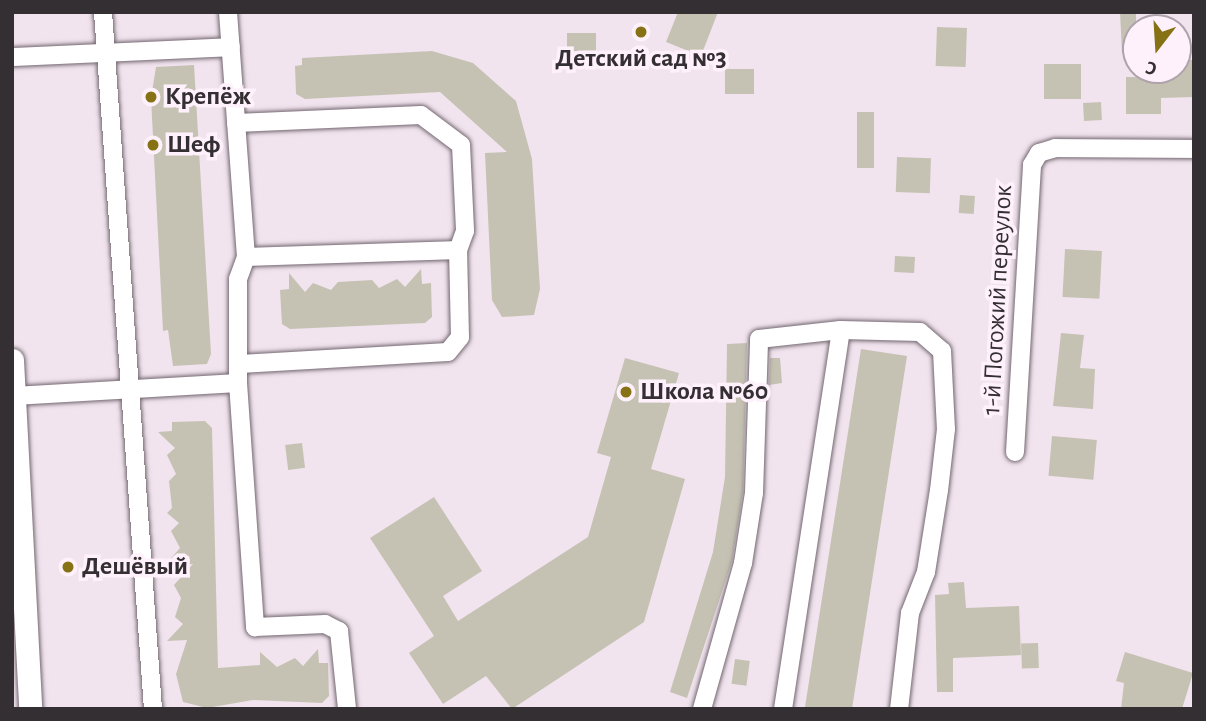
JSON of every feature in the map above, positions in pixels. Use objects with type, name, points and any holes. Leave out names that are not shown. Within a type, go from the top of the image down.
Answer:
[{"type":"main road","points":[[12,360],[30,709]]},
{"type":"main road","points":[[12,709],[27,671]]},
{"type":"street","points":[[103,12],[153,709]]},
{"type":"street","points":[[228,12],[246,257],[238,279],[238,383],[254,627],[325,624],[339,631],[347,709]]},
{"type":"street","points":[[12,57],[230,47]]},
{"type":"street","points":[[236,123],[421,115],[461,145],[465,231],[458,250],[460,337],[448,352],[240,364]]},
{"type":"street","name":"1-й Погожий переулок","points":[[1015,452],[1031,165],[1039,153],[1055,148],[1194,149]]},
{"type":"street","points":[[246,257],[458,250]]},
{"type":"street","points":[[702,709],[747,540],[760,339],[841,330],[920,332],[942,351],[946,429],[939,491],[926,572],[910,613],[899,709]]},
{"type":"street","points":[[783,709],[841,330]]},
{"type":"street","points":[[14,396],[238,383]]},
{"type":"building","points":[[678,12],[718,12],[701,56],[666,42]]},
{"type":"building","points":[[1120,12],[1136,12],[1122,14],[1122,53]]},
{"type":"building","points":[[937,27],[967,28],[966,67],[936,66]]},
{"type":"building","points":[[567,33],[596,33],[596,51],[567,51]]},
{"type":"building","points":[[432,51],[473,63],[516,101],[532,159],[540,289],[534,315],[502,317],[492,300],[485,153],[507,152],[440,92],[305,99],[296,94],[295,66],[302,65],[302,58]]},
{"type":"building","points":[[1194,60],[1194,97],[1161,98],[1161,114],[1126,114],[1126,84],[1192,84]]},
{"type":"building","points":[[1044,64],[1081,64],[1081,99],[1044,99]]},
{"type":"building","points":[[194,65],[211,354],[207,364],[173,366],[168,330],[163,331],[151,98],[156,67]]},
{"type":"building","points":[[725,69],[754,69],[754,94],[725,94]]},
{"type":"building","points":[[1101,102],[1102,120],[1084,121],[1083,103]]},
{"type":"building","points":[[857,112],[874,112],[874,168],[857,168]]},
{"type":"building","points":[[897,157],[931,158],[930,193],[896,192]]},
{"type":"building","points":[[960,195],[975,196],[974,214],[959,213]]},
{"type":"building","points":[[1065,249],[1102,251],[1099,299],[1062,297]]},
{"type":"building","points":[[895,256],[915,257],[914,273],[894,272]]},
{"type":"building","points":[[421,269],[422,284],[431,283],[432,317],[425,323],[290,329],[282,324],[280,290],[289,289],[289,273],[305,292],[313,283],[331,290],[338,282],[372,280],[379,288],[397,279],[405,287]]},
{"type":"building","points":[[1061,333],[1084,335],[1080,368],[1095,369],[1093,409],[1053,406]]},
{"type":"building","points":[[747,343],[743,492],[732,561],[687,698],[670,692],[713,552],[725,477],[727,344]]},
{"type":"building","points":[[861,349],[907,356],[852,709],[813,709],[805,707]]},
{"type":"building","points":[[625,358],[679,373],[651,469],[685,479],[644,622],[512,709],[486,676],[443,704],[409,653],[434,636],[370,538],[434,497],[482,571],[443,596],[458,621],[588,537],[611,457],[597,453]]},
{"type":"building","points":[[770,358],[780,358],[782,383],[769,385]]},
{"type":"building","points":[[205,421],[212,428],[218,668],[260,665],[260,652],[277,667],[295,658],[303,666],[318,649],[319,663],[328,663],[329,696],[322,703],[253,700],[207,708],[183,702],[176,674],[187,640],[167,641],[183,624],[175,617],[181,598],[174,585],[193,564],[164,566],[180,548],[171,531],[179,523],[167,513],[172,508],[169,481],[176,474],[167,455],[175,448],[158,432],[172,431],[172,422]]},
{"type":"building","points":[[1052,436],[1097,440],[1093,480],[1049,476]]},
{"type":"building","points":[[302,443],[305,468],[288,470],[285,445]]},
{"type":"building","points":[[964,582],[966,608],[1019,606],[1021,655],[953,658],[953,692],[937,692],[935,595],[949,594],[948,583]]},
{"type":"building","points":[[1038,643],[1039,668],[1022,669],[1021,644]]},
{"type":"building","points":[[1125,652],[1193,673],[1182,709],[1121,709],[1124,683],[1116,681]]},
{"type":"building","points":[[735,659],[750,661],[746,686],[732,684]]},
{"type":"place","name":"Детский сад №3","points":[[641,32]]},
{"type":"place","name":"Крепёж","points":[[151,97]]},
{"type":"place","name":"Шеф","points":[[153,145]]},
{"type":"place","name":"Школа №60","points":[[626,392]]},
{"type":"place","name":"Дешёвый","points":[[68,567]]}]
